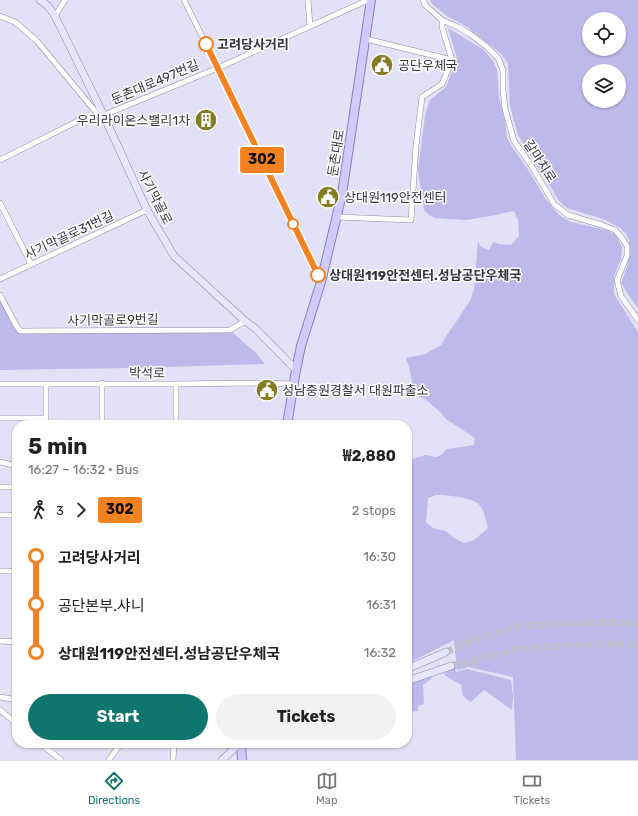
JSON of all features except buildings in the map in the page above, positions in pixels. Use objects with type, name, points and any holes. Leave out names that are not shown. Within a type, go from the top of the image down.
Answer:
[{"type":"main road","name":"둔촌대로","points":[[288,420],[296,370],[321,282],[342,194],[366,39],[370,0]]},
{"type":"main road","points":[[241,748],[242,760]]},
{"type":"street","name":"사기막골로","points":[[40,0],[48,6],[55,16],[147,210],[174,256],[245,321],[256,329],[296,370]]},
{"type":"street","points":[[55,16],[65,0]]},
{"type":"street","points":[[184,0],[321,282]]},
{"type":"street","points":[[308,0],[310,26]]},
{"type":"street","name":"둔촌대로497번길","points":[[0,160],[87,117],[102,116],[218,68],[370,0]]},
{"type":"street","name":"갈마치로","points":[[423,0],[425,5],[442,20],[470,34],[498,58],[503,70],[505,109],[514,141],[531,165],[554,204],[568,215],[615,230],[622,238],[627,246],[627,256],[617,280],[621,296],[638,320]]},
{"type":"street","points":[[0,16],[15,22],[37,41],[102,116]]},
{"type":"street","points":[[337,217],[411,220],[416,146],[422,97],[442,84],[452,60],[442,27],[442,20]]},
{"type":"street","points":[[366,39],[452,60]]},
{"type":"street","points":[[0,204],[31,264]]},
{"type":"street","name":"사기막골로31번길","points":[[0,279],[147,210]]},
{"type":"street","name":"사기막골로9번길","points":[[0,295],[20,331],[230,330],[245,321]]},
{"type":"street","points":[[102,383],[102,420]]},
{"type":"street","name":"박석로","points":[[0,384],[293,384]]},
{"type":"street","points":[[0,418],[46,418],[46,384]]},
{"type":"street","points":[[176,384],[176,420]]},
{"type":"street","points":[[0,462],[12,465]]},
{"type":"street","points":[[0,487],[12,487]]},
{"type":"street","points":[[0,515],[12,515]]},
{"type":"street","points":[[0,571],[12,571]]},
{"type":"street","points":[[0,641],[12,642]]},
{"type":"street","points":[[412,667],[446,652]]},
{"type":"street","points":[[412,679],[452,666]]},
{"type":"street","points":[[0,697],[12,699]]},
{"type":"street","points":[[0,710],[12,720]]},
{"type":"street","points":[[46,748],[61,760]]},
{"type":"street","points":[[110,760],[118,748]]},
{"type":"street","points":[[174,748],[174,760]]},
{"type":"street","points":[[222,760],[235,748]]},
{"type":"shaded area","points":[[430,0],[638,0],[638,308],[621,283],[628,264],[629,240],[626,234],[620,228],[606,220],[567,208],[560,202],[518,135],[510,106],[508,63],[501,54],[467,27],[447,16],[432,4]]},
{"type":"shaded area","points":[[448,28],[484,50],[493,61],[497,70],[499,98],[505,121],[507,138],[545,198],[559,215],[571,222],[606,230],[616,235],[622,247],[621,259],[614,276],[614,294],[638,332],[638,760],[516,760],[513,677],[468,667],[457,670],[454,640],[412,661],[412,459],[425,455],[436,457],[441,455],[447,449],[474,445],[475,438],[446,419],[425,399],[415,395],[406,358],[425,354],[441,345],[470,301],[474,290],[478,241],[481,247],[489,250],[494,242],[511,245],[519,236],[518,220],[514,211],[466,220],[436,218],[430,216],[424,210],[418,170],[425,116],[429,101],[446,87],[457,59]],"holes":[[[436,495],[454,496],[473,501],[478,504],[484,512],[488,528],[474,540],[464,543],[454,538],[446,531],[433,528],[426,522],[428,498]]]},
{"type":"shaded area","points":[[0,298],[17,329],[169,333],[232,332],[256,353],[265,364],[0,370]]},
{"type":"shaded area","points":[[455,667],[456,672],[467,669],[511,680],[513,695],[512,710],[484,690],[470,702],[463,696],[461,685],[446,676],[444,673]]},
{"type":"shaded area","points":[[433,675],[431,679],[423,685],[424,704],[418,706],[418,711],[412,712],[412,683]]},
{"type":"tunnel","points":[[446,652],[479,638],[515,627],[614,622],[638,623]]},
{"type":"tunnel","points":[[451,666],[517,649],[563,645],[638,645]]},
{"type":"bus line","name":"302","points":[[206,44],[318,275]]},
{"type":"place","name":"고려당사거리","points":[[206,44]]},
{"type":"place","name":"공단우체국","points":[[382,65]]},
{"type":"place","name":"우리라이온스밸리1차","points":[[206,120]]},
{"type":"place","name":"상대원119안전센터","points":[[328,197]]},
{"type":"place","name":"상대원119안전센터.성남공단우체국","points":[[318,275]]},
{"type":"place","name":"성남중원경찰서 대원파출소","points":[[267,390]]}]
